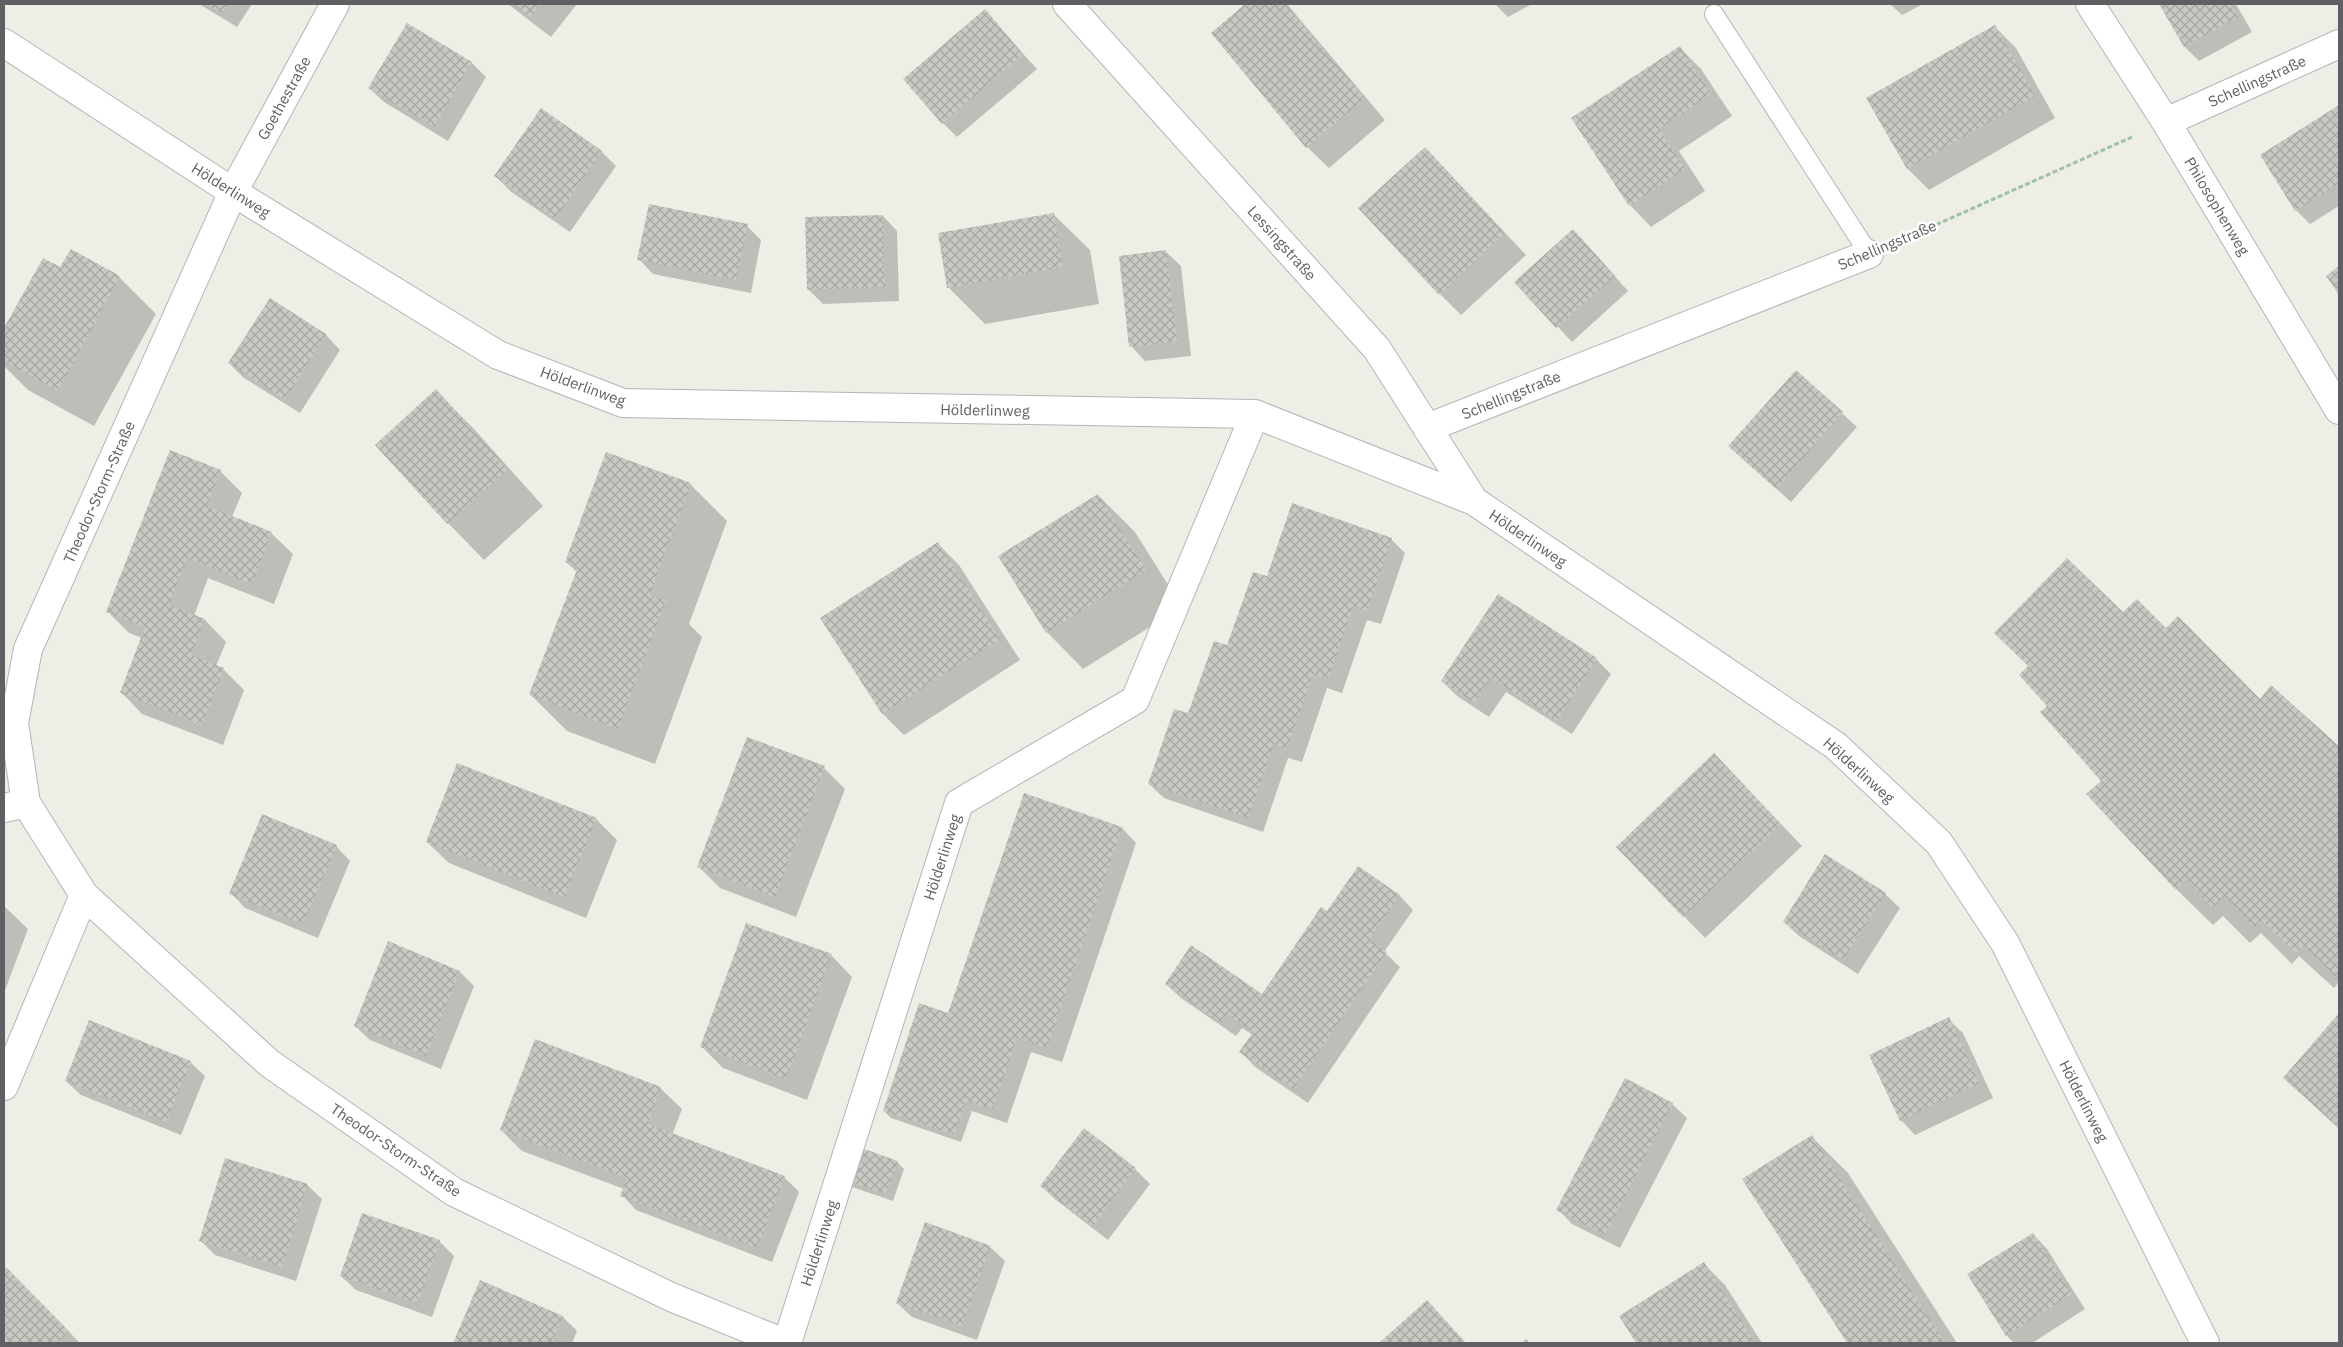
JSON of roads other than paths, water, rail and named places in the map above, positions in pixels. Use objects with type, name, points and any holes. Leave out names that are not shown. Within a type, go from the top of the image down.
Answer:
[{"type":"street","name":"Goethestraße","points":[[233,192],[335,4]]},
{"type":"street","name":"Lessingstraße","points":[[1067,4],[1376,349],[1474,501]]},
{"type":"street","name":"Philosophenweg","points":[[2090,4],[2166,122],[2339,410]]},
{"type":"street","name":"Hölderlinweg","points":[[4,43],[233,192],[498,355],[623,404],[1255,414],[1474,501],[1836,746],[1939,843],[2006,943],[2205,1343]]},
{"type":"street","name":"Schellingstraße","points":[[2166,122],[2339,44]]},
{"type":"street","name":"Theodor-Storm-Straße","points":[[233,192],[28,649],[14,724],[15,806],[84,895],[269,1063],[454,1192],[671,1297],[785,1343]]},
{"type":"street","name":"Schellingstraße","points":[[1427,428],[1869,254]]},
{"type":"street","name":"Hölderlinweg","points":[[785,1343],[959,803],[1135,700],[1255,414]]},
{"type":"street","points":[[4,1086],[84,895]]},
{"type":"lane","points":[[1714,14],[1869,254]]}]
